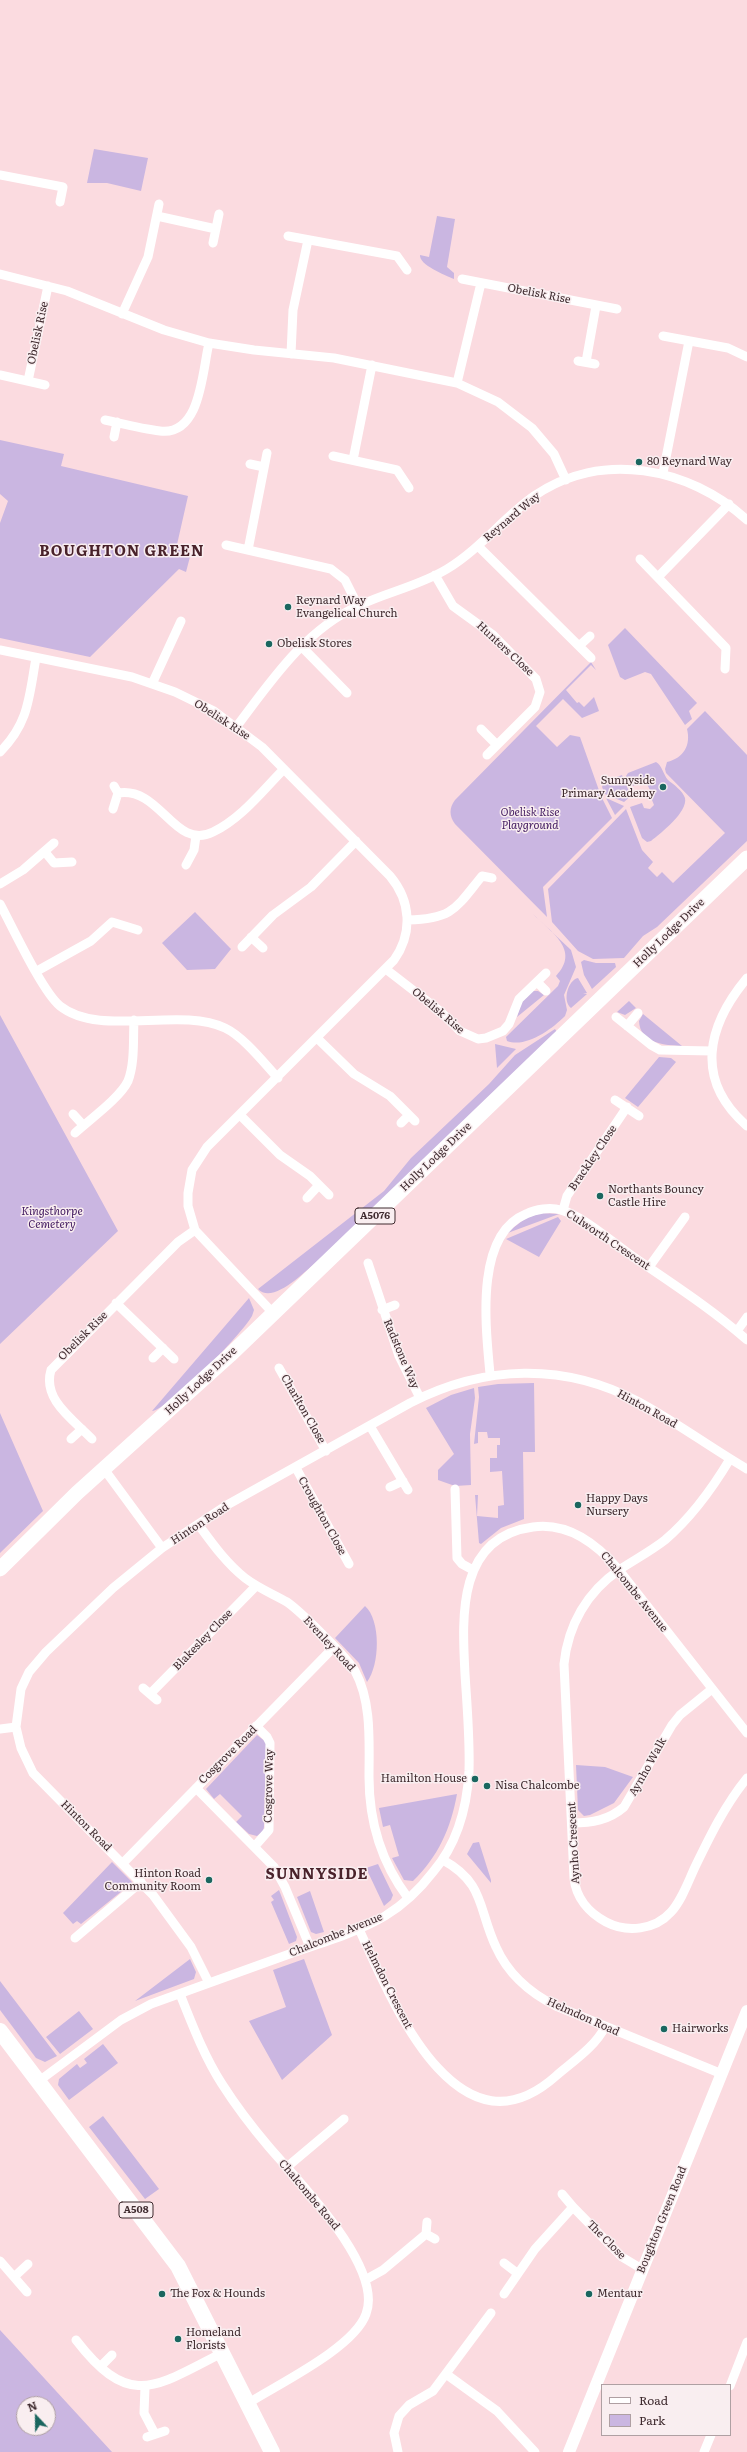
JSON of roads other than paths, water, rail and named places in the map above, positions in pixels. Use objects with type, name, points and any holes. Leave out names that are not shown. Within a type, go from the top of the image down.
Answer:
[{"type":"highway","name":"A508","points":[[0,2031],[172,2257],[272,2452]]},
{"type":"main road","name":"Holly Lodge Drive","points":[[0,1569],[104,1470],[189,1393],[747,858]]},
{"type":"street","points":[[0,175],[63,187],[60,202]]},
{"type":"street","points":[[122,314],[148,257],[159,204]]},
{"type":"street","points":[[213,243],[219,214]]},
{"type":"street","points":[[157,216],[216,229]]},
{"type":"street","points":[[288,236],[397,256],[407,270]]},
{"type":"street","points":[[291,354],[293,310],[308,240]]},
{"type":"street","name":"Obelisk Rise","points":[[0,274],[48,286],[164,330],[208,343],[334,358],[457,383],[498,402],[532,428],[554,454],[566,480]]},
{"type":"street","name":"Obelisk Rise","points":[[462,279],[617,309]]},
{"type":"street","points":[[457,383],[481,283]]},
{"type":"street","name":"Obelisk Rise","points":[[28,381],[48,286]]},
{"type":"street","points":[[586,362],[596,306]]},
{"type":"street","points":[[663,336],[728,348],[747,358]]},
{"type":"street","points":[[663,473],[689,341]]},
{"type":"street","points":[[105,420],[161,431],[172,430],[188,422],[196,404],[208,343]]},
{"type":"street","points":[[353,460],[372,365]]},
{"type":"street","points":[[0,375],[45,385]]},
{"type":"street","points":[[114,437],[117,422]]},
{"type":"street","points":[[248,550],[267,453]]},
{"type":"street","points":[[333,456],[397,470],[409,488]]},
{"type":"street","points":[[250,464],[264,467]]},
{"type":"street","name":"Reynard Way","points":[[237,726],[272,679],[302,647],[330,622],[358,606],[435,575],[457,563],[525,503],[545,490],[566,480],[606,470],[641,470],[663,473],[697,485],[729,504],[747,520]]},
{"type":"street","points":[[658,577],[729,504]]},
{"type":"street","points":[[226,545],[323,566],[337,572],[345,580],[358,606]]},
{"type":"street","name":"Reynard Way","points":[[478,546],[591,658]]},
{"type":"street","points":[[640,559],[726,648],[725,669]]},
{"type":"street","name":"Hunters Close","points":[[435,575],[453,606],[501,642],[531,673],[539,686],[539,700],[535,707],[487,755]]},
{"type":"street","points":[[152,684],[181,621]]},
{"type":"street","points":[[580,646],[590,636]]},
{"type":"street","points":[[302,647],[347,693]]},
{"type":"street","name":"Obelisk Rise","points":[[0,650],[96,669],[152,684],[194,701],[237,726],[284,769],[356,841],[397,884],[405,902],[408,920],[406,934],[400,952],[387,970],[206,1147],[192,1170],[188,1193],[188,1206],[195,1230],[273,1313]]},
{"type":"street","points":[[0,752],[14,738],[22,723],[36,658]]},
{"type":"street","points":[[481,728],[497,744]]},
{"type":"street","points":[[113,809],[116,789],[132,792],[146,797],[180,828],[196,836],[214,832],[230,822],[284,769]]},
{"type":"street","points":[[186,865],[194,850],[196,836]]},
{"type":"street","points":[[242,947],[273,915],[311,887],[356,841]]},
{"type":"street","points":[[0,884],[45,852],[54,843]]},
{"type":"street","points":[[45,852],[54,863],[72,862]]},
{"type":"street","points":[[408,920],[433,919],[450,913],[485,874]]},
{"type":"street","points":[[0,904],[52,998],[66,1010],[87,1018],[198,1022],[225,1028],[234,1034],[278,1078]]},
{"type":"street","points":[[37,971],[91,941],[112,922],[138,930]]},
{"type":"street","points":[[251,937],[263,948]]},
{"type":"street","name":"Obelisk Rise","points":[[387,970],[440,1011],[460,1031],[478,1039],[486,1038],[503,1031],[509,1024],[519,999],[546,973]]},
{"type":"street","points":[[747,978],[722,1011],[715,1030],[712,1051],[714,1073],[720,1092],[730,1109],[747,1126]]},
{"type":"street","points":[[537,982],[546,991]]},
{"type":"street","points":[[627,1026],[638,1013]]},
{"type":"street","points":[[616,1017],[660,1050],[712,1051]]},
{"type":"street","points":[[75,1133],[117,1095],[127,1082],[131,1066],[134,1020]]},
{"type":"street","points":[[318,1039],[354,1074],[390,1096],[412,1118],[401,1123]]},
{"type":"street","points":[[615,1100],[639,1116]]},
{"type":"street","name":"Brackley Close","points":[[563,1210],[567,1196],[627,1107]]},
{"type":"street","points":[[73,1114],[83,1125]]},
{"type":"street","points":[[240,1115],[280,1155],[319,1185],[329,1195]]},
{"type":"street","points":[[307,1198],[319,1185]]},
{"type":"street","name":"Culworth Crescent","points":[[490,1374],[486,1320],[487,1295],[491,1262],[498,1239],[511,1221],[520,1216],[542,1209],[563,1210],[649,1267],[737,1331],[747,1340]]},
{"type":"street","points":[[649,1267],[684,1217]]},
{"type":"street","name":"Obelisk Rise","points":[[92,1439],[53,1398],[50,1392],[49,1377],[55,1363],[178,1242],[195,1230]]},
{"type":"street","name":"Radstone Way","points":[[368,1263],[382,1310],[399,1356],[420,1398]]},
{"type":"street","name":"Obelisk Rise","points":[[116,1303],[174,1359]]},
{"type":"street","name":"Radstone Way","points":[[382,1310],[395,1305]]},
{"type":"street","points":[[737,1331],[747,1317]]},
{"type":"street","points":[[153,1358],[163,1348]]},
{"type":"street","name":"Charlton Close","points":[[279,1368],[326,1451]]},
{"type":"street","name":"Hinton Road","points":[[209,1983],[186,1939],[142,1882],[33,1773],[21,1748],[16,1727],[21,1689],[37,1662],[113,1588],[162,1548],[198,1524],[296,1468],[420,1398],[448,1385],[490,1374],[550,1374],[609,1389],[638,1402],[747,1469]]},
{"type":"street","points":[[370,1426],[408,1490]]},
{"type":"street","points":[[71,1439],[82,1429]]},
{"type":"street","name":"Aynho Crescent","points":[[730,1459],[700,1504],[678,1528],[651,1550],[619,1570],[600,1586],[586,1602],[572,1627],[567,1646],[565,1674],[575,1886],[587,1907],[598,1918],[612,1925],[625,1929],[649,1926],[664,1918],[675,1907],[720,1817],[747,1778]]},
{"type":"street","name":"Croughton Close","points":[[296,1468],[349,1564]]},
{"type":"street","points":[[104,1470],[122,1491],[162,1548]]},
{"type":"street","points":[[390,1487],[402,1481]]},
{"type":"street","points":[[455,1488],[457,1558],[462,1564],[473,1570]]},
{"type":"street","name":"Evenley Road","points":[[198,1524],[228,1564],[256,1586],[293,1607],[352,1667],[362,1690],[368,1726],[369,1789],[373,1820],[384,1860],[408,1898]]},
{"type":"street","name":"Chalcombe Avenue","points":[[39,2081],[121,2020],[150,2004],[359,1929],[386,1916],[408,1898],[443,1860],[455,1838],[467,1791],[469,1760],[463,1624],[466,1597],[473,1570],[485,1552],[495,1542],[516,1530],[537,1526],[563,1529],[582,1537],[602,1552],[619,1570],[747,1734]]},
{"type":"street","name":"Blakesley Close","points":[[150,1694],[256,1586]]},
{"type":"street","name":"Cosgrove Road","points":[[123,1862],[334,1647]]},
{"type":"street","name":"Aynho Walk","points":[[572,1824],[598,1821],[614,1815],[624,1807],[672,1724],[680,1715],[712,1689]]},
{"type":"street","name":"Cosgrove Way","points":[[256,1726],[270,1740],[270,1758],[269,1830],[256,1846]]},
{"type":"street","points":[[0,1729],[16,1727]]},
{"type":"street","points":[[196,1788],[256,1846],[280,1877],[310,1947]]},
{"type":"street","name":"Helmdon Road","points":[[443,1860],[462,1872],[475,1887],[496,1948],[518,1979],[548,2002],[605,2027],[722,2074]]},
{"type":"street","points":[[75,1938],[142,1882]]},
{"type":"street","name":"Helmdon Crescent","points":[[359,1929],[396,2008],[419,2044],[451,2079],[465,2090],[484,2100],[513,2101],[536,2093],[593,2043],[605,2027]]},
{"type":"street","name":"Chalcombe Road","points":[[180,1994],[204,2052],[222,2084],[253,2127],[336,2224],[365,2280],[369,2296],[366,2314],[351,2337],[247,2404]]},
{"type":"street","name":"Boughton Green Road","points":[[569,2452],[747,2011]]},
{"type":"street","points":[[286,2167],[344,2119]]},
{"type":"street","name":"The Close","points":[[562,2194],[622,2257],[642,2269]]},
{"type":"street","points":[[504,2294],[552,2228],[573,2207]]},
{"type":"street","points":[[365,2280],[383,2270],[426,2234],[427,2222]]},
{"type":"street","points":[[426,2234],[435,2239]]},
{"type":"street","points":[[0,2261],[27,2292]]},
{"type":"street","points":[[504,2263],[518,2273]]},
{"type":"street","points":[[14,2276],[28,2264]]},
{"type":"street","points":[[398,2452],[394,2433],[399,2416],[409,2405],[433,2391],[491,2313]]},
{"type":"street","points":[[76,2340],[100,2366],[121,2381],[145,2387],[170,2379],[222,2353]]},
{"type":"street","points":[[731,2384],[747,2342]]},
{"type":"street","points":[[100,2366],[112,2355]]},
{"type":"street","points":[[446,2374],[496,2412],[535,2452]]},
{"type":"street","points":[[145,2387],[144,2413],[151,2435],[165,2431]]},
{"type":"street","points":[[704,2452],[711,2436]]},
{"type":"place","name":"80 Reynard Way","points":[[639,462]]},
{"type":"place","name":"Reynard Way Evangelical Church","points":[[288,607]]},
{"type":"place","name":"Obelisk Stores","points":[[269,644]]},
{"type":"place","name":"Sunnyside Primary Academy","points":[[663,787]]},
{"type":"place","name":"Northants Bouncy Castle Hire","points":[[600,1196]]},
{"type":"place","name":"Happy Days Nursery","points":[[578,1505]]},
{"type":"place","name":"Hamilton House","points":[[475,1779]]},
{"type":"place","name":"Nisa Chalcombe","points":[[487,1786]]},
{"type":"place","name":"Hinton Road Community Room","points":[[209,1880]]},
{"type":"place","name":"Hairworks","points":[[664,2029]]},
{"type":"place","name":"The Fox & Hounds","points":[[162,2294]]},
{"type":"place","name":"Mentaur","points":[[589,2294]]},
{"type":"place","name":"Homeland Florists","points":[[178,2339]]},
{"type":"district","name":"BOUGHTON GREEN","points":[[122,552]]},
{"type":"district","name":"SUNNYSIDE","points":[[317,1875]]},
{"type":"park label","name":"Obelisk Rise Playground","points":[[530,819]]},
{"type":"park label","name":"Kingsthorpe Cemetery","points":[[52,1218]]}]
